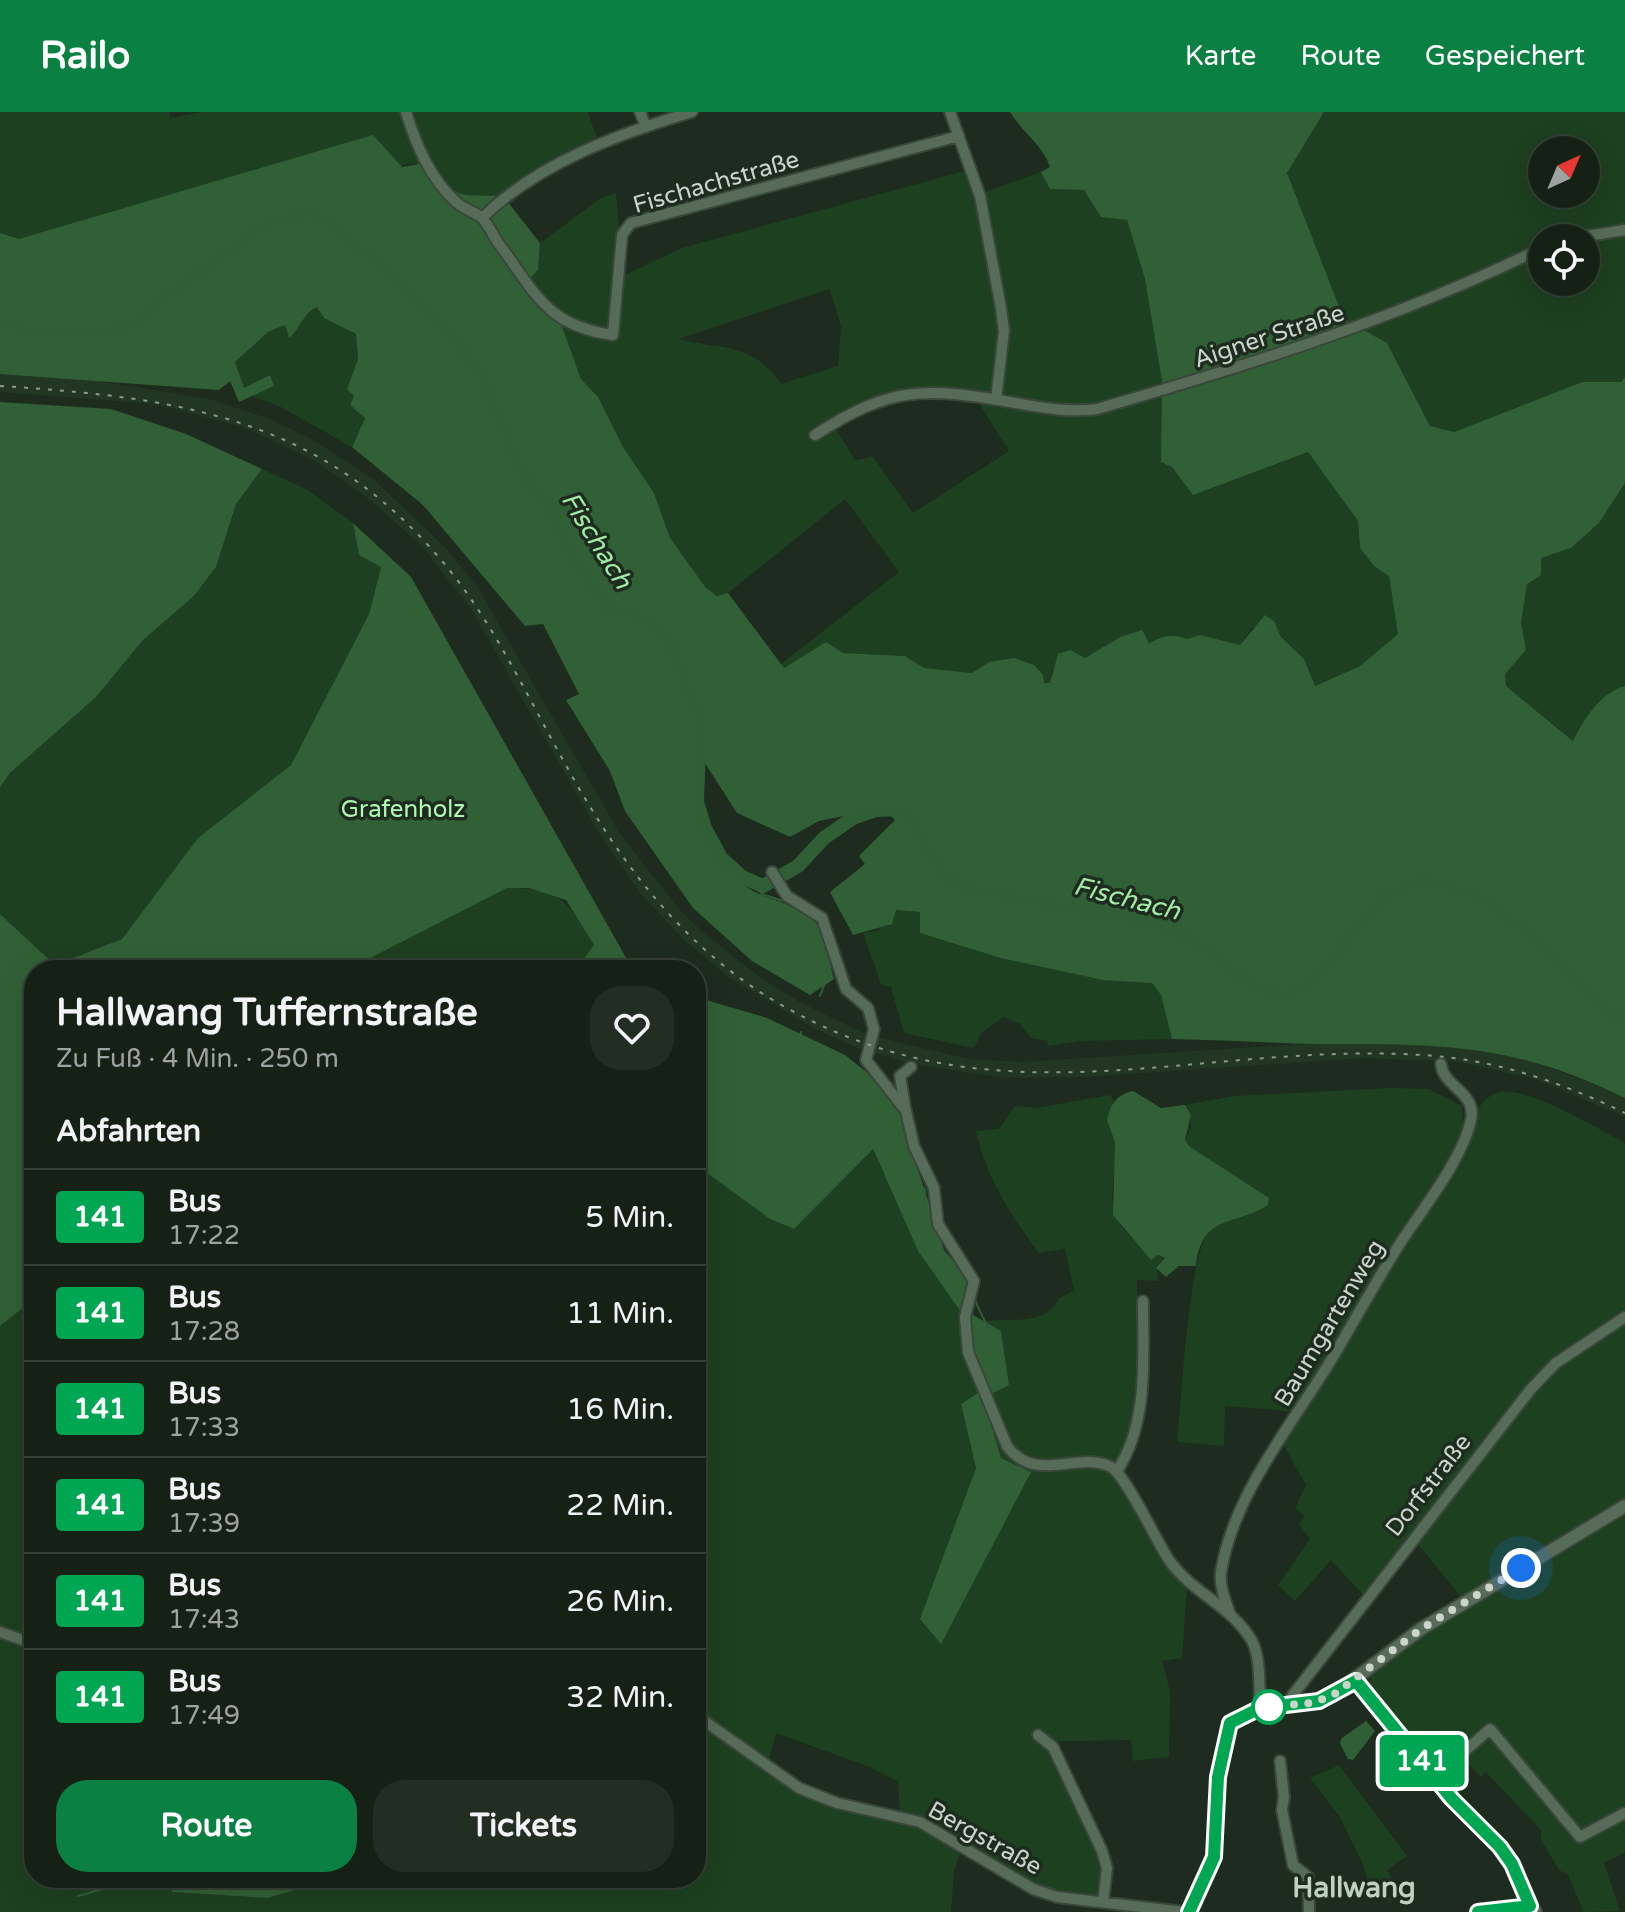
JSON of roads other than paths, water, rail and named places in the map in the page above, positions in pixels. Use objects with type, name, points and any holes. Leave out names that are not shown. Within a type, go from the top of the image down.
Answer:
[{"type":"street","points":[[406,112],[419,150],[436,180],[465,210],[482,218],[506,196],[558,163],[692,112]]},
{"type":"street","points":[[640,112],[646,127]]},
{"type":"street","points":[[950,112],[980,196],[1003,320],[996,400]]},
{"type":"street","name":"Fischachstraße","points":[[482,218],[529,289],[548,310],[570,324],[613,335],[622,235],[631,223],[959,136]]},
{"type":"street","points":[[1600,234],[1625,230]]},
{"type":"street","name":"Aigner Straße","points":[[815,435],[855,409],[914,393],[938,392],[1068,412],[1097,409],[1280,355],[1368,325],[1528,255]]},
{"type":"street","points":[[772,872],[778,886],[822,918],[846,989],[864,1004],[871,1017],[874,1029],[866,1060],[906,1111]]},
{"type":"street","name":"Baumgartenweg","points":[[1230,1614],[1221,1576],[1227,1544],[1254,1483],[1438,1185],[1467,1130],[1472,1110],[1468,1099],[1442,1071],[1441,1064]]},
{"type":"street","points":[[911,1067],[900,1076],[914,1146],[934,1188],[938,1224],[974,1281],[965,1317],[968,1352],[1007,1446],[1033,1464],[1095,1463],[1117,1471],[1172,1563],[1190,1584],[1230,1614],[1254,1645],[1260,1708]]},
{"type":"street","points":[[1117,1471],[1133,1441],[1141,1395],[1143,1301]]},
{"type":"street","name":"Dorfstraße","points":[[1293,1705],[1292,1696],[1331,1644],[1531,1389],[1556,1363],[1625,1317]]},
{"type":"street","points":[[1187,1912],[1214,1857],[1218,1777],[1228,1728],[1239,1715],[1260,1708],[1293,1705],[1332,1696],[1356,1681],[1421,1629],[1625,1506]]},
{"type":"street","points":[[0,1632],[24,1640]]},
{"type":"street","points":[[1356,1681],[1435,1777],[1500,1847],[1512,1864],[1533,1910],[1478,1912]]},
{"type":"street","name":"Bergstraße","points":[[706,1722],[799,1788],[837,1803],[920,1822],[1033,1889],[1057,1897],[1187,1912]]},
{"type":"street","points":[[1435,1777],[1490,1729],[1580,1837],[1625,1813]]},
{"type":"street","points":[[1038,1735],[1053,1747],[1102,1851],[1107,1868],[1103,1902]]},
{"type":"street","points":[[1280,1761],[1284,1824],[1293,1865],[1308,1877],[1309,1912]]},
{"type":"waterway","name":"Fischach","points":[[0,322],[31,330],[98,335],[140,322],[162,300],[268,222],[309,213],[332,226],[377,263],[446,326],[483,379],[520,470],[549,506],[573,556],[605,607],[650,620],[668,639],[700,720],[697,802],[705,828],[721,858],[742,877],[763,886],[798,866],[824,838],[853,818],[876,810],[901,809],[908,815],[942,873],[962,887],[1158,925],[1192,939],[1258,990],[1286,994],[1311,984],[1385,894],[1424,880],[1487,900],[1551,953],[1625,1025]]},
{"type":"waterway","points":[[0,611],[38,610],[70,601],[108,600],[144,581],[178,570]]},
{"type":"waterway","points":[[752,884],[762,894],[789,903]]},
{"type":"waterway","points":[[820,996],[828,975],[829,955]]},
{"type":"waterway","points":[[801,1032],[800,1043],[856,1104],[896,1127],[906,1167],[925,1190],[922,1222]]},
{"type":"waterway","points":[[725,1127],[743,1119],[766,1087],[777,1086],[788,1072],[815,1059]]},
{"type":"waterway","points":[[771,1181],[804,1140],[819,1132],[830,1116],[849,1099]]},
{"type":"waterway","points":[[798,1202],[814,1184],[827,1160],[842,1148],[866,1111]]},
{"type":"waterway","points":[[974,1296],[992,1337],[997,1382]]},
{"type":"waterway","points":[[927,1613],[997,1505],[1008,1469]]},
{"type":"waterway","points":[[78,1896],[107,1888]]},
{"type":"railway","points":[[0,386],[133,399],[193,410],[251,427],[306,450],[358,482],[408,524],[471,598],[584,796],[654,897],[711,955],[743,980],[778,1003],[859,1041],[938,1063],[1017,1072],[1096,1071],[1337,1054],[1449,1057],[1526,1074],[1576,1091],[1625,1113]]},
{"type":"district","name":"Hallwang","points":[[1354,1887]]},
{"type":"park label","name":"Grafenholz","points":[[403,809]]}]
